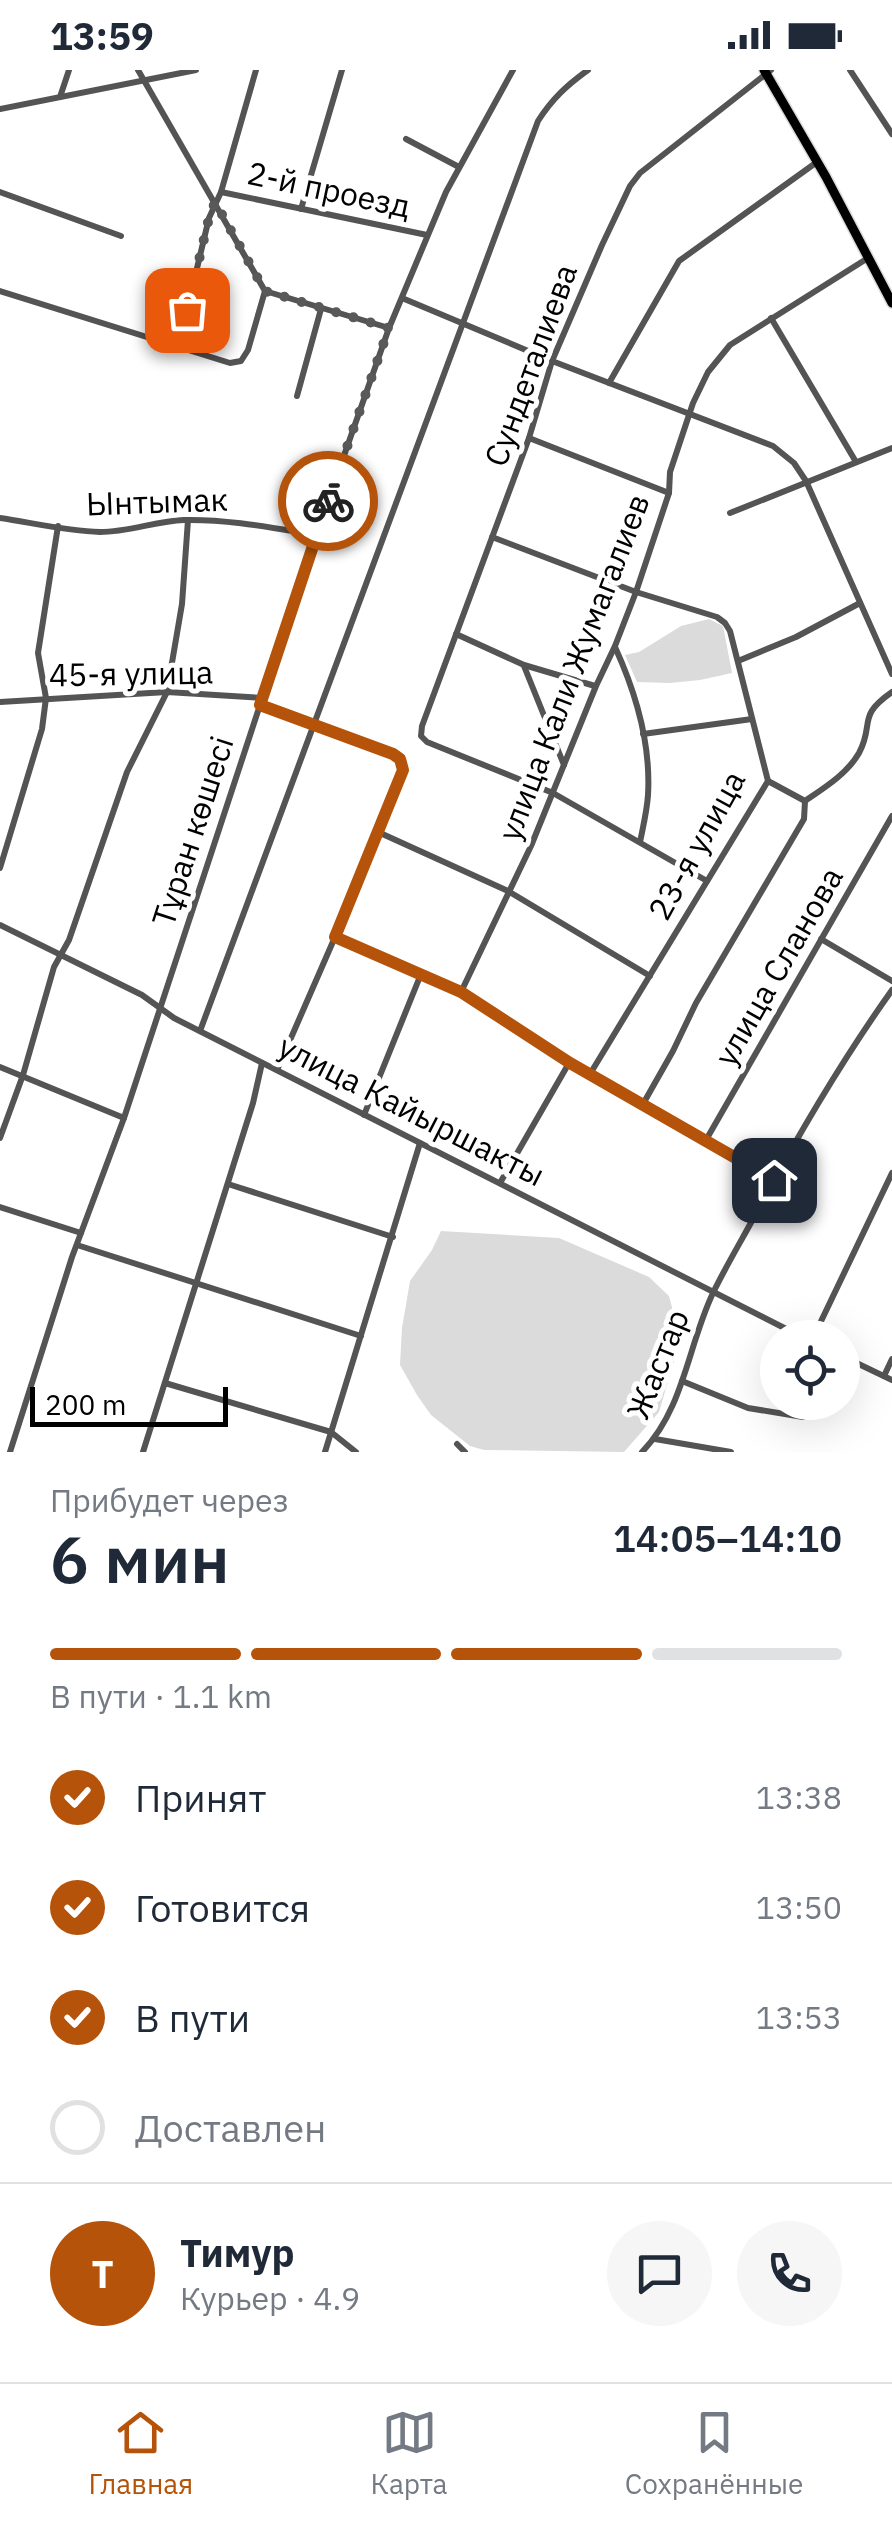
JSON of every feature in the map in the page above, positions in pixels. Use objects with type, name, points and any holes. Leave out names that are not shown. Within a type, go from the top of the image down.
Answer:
[{"type":"main road","points":[[767,71],[892,303]]},
{"type":"street","points":[[60,97],[69,70]]},
{"type":"street","points":[[138,70],[265,291],[389,328]]},
{"type":"street","points":[[0,109],[196,70]]},
{"type":"street","points":[[187,310],[209,218],[221,192],[256,70]]},
{"type":"street","points":[[301,209],[342,70]]},
{"type":"street","name":"Тұран көшесі","points":[[10,1452],[316,534],[389,328],[458,166],[512,70]]},
{"type":"street","points":[[200,1031],[538,121],[566,85],[588,70]]},
{"type":"street","points":[[850,70],[892,134]]},
{"type":"street","name":"Сундеталиева","points":[[553,792],[427,742],[421,736],[422,726],[530,438],[552,362],[630,186],[640,173],[767,71]]},
{"type":"street","points":[[406,138],[458,166]]},
{"type":"street","points":[[609,383],[679,261],[817,162]]},
{"type":"street","points":[[0,192],[122,236]]},
{"type":"street","name":"2-й проезд","points":[[221,192],[427,235]]},
{"type":"street","name":"улица Кали Жумагалиев","points":[[461,992],[531,846],[636,592],[669,493],[670,472],[693,403],[708,372],[730,346],[868,258]]},
{"type":"street","points":[[880,280],[892,273]]},
{"type":"street","points":[[0,291],[230,363],[241,361],[248,350],[265,291]]},
{"type":"street","points":[[402,298],[552,362],[773,446],[794,463],[806,481],[892,674]]},
{"type":"street","points":[[298,396],[322,309]]},
{"type":"street","points":[[771,318],[856,462]]},
{"type":"street","points":[[530,438],[669,493]]},
{"type":"street","points":[[730,513],[892,448]]},
{"type":"street","name":"Ынтымак","points":[[0,518],[96,532],[188,520],[253,524],[316,534]]},
{"type":"street","points":[[0,1138],[54,968],[70,940],[127,772],[167,692],[182,604],[188,520]]},
{"type":"street","points":[[0,868],[42,728],[46,698],[38,653],[58,526]]},
{"type":"street","points":[[492,537],[636,592]]},
{"type":"street","name":"23-я улица","points":[[590,1074],[768,781],[726,623],[636,592]]},
{"type":"street","points":[[738,660],[796,637],[860,603]]},
{"type":"street","points":[[456,634],[524,665],[596,686]]},
{"type":"street","points":[[614,646],[636,697],[647,756],[648,796],[640,842]]},
{"type":"street","points":[[524,665],[564,765]]},
{"type":"street","name":"45-я улица","points":[[0,702],[167,692],[262,701]]},
{"type":"street","points":[[805,801],[836,779],[857,756],[872,708],[892,692]]},
{"type":"street","points":[[262,701],[393,754],[400,759],[403,770],[277,1070]]},
{"type":"street","points":[[643,734],[752,719]]},
{"type":"street","points":[[768,781],[805,801]]},
{"type":"street","points":[[553,792],[707,880]]},
{"type":"street","points":[[643,1104],[696,1002],[804,820],[805,801]]},
{"type":"street","name":"улица Сланова","points":[[706,1140],[892,816]]},
{"type":"street","points":[[378,832],[508,892],[650,976]]},
{"type":"street","name":"улица Кайыршакты","points":[[0,925],[160,1007],[174,1018],[769,1320]]},
{"type":"street","points":[[335,937],[461,992],[570,1063],[774,1180]]},
{"type":"street","points":[[821,939],[892,981]]},
{"type":"street","points":[[364,1115],[421,974]]},
{"type":"street","name":"Жастар","points":[[642,1452],[655,1439],[672,1408],[714,1292],[774,1180],[847,1053],[892,990]]},
{"type":"street","points":[[143,1452],[253,1103],[262,1062]]},
{"type":"street","points":[[500,1183],[570,1063]]},
{"type":"street","points":[[0,1066],[124,1118]]},
{"type":"street","points":[[325,1452],[420,1143]]},
{"type":"street","points":[[822,1320],[892,1173]]},
{"type":"street","points":[[228,1184],[393,1237]]},
{"type":"street","points":[[0,1207],[81,1234]]},
{"type":"street","points":[[77,1245],[361,1336]]},
{"type":"street","points":[[884,1376],[892,1359]]},
{"type":"street","points":[[860,1365],[892,1380]]},
{"type":"street","points":[[682,1381],[760,1410]]},
{"type":"street","points":[[165,1383],[331,1432],[356,1452]]},
{"type":"street","points":[[655,1439],[731,1452]]},
{"type":"street","points":[[679,1443],[686,1452]]},
{"type":"street","points":[[457,1444],[465,1452]]},
{"type":"shaded area","points":[[709,619],[723,626],[732,673],[670,683],[637,682],[625,655],[639,652],[681,626]]},
{"type":"shaded area","points":[[441,1231],[559,1238],[649,1277],[669,1296],[677,1326],[677,1351],[659,1412],[624,1452],[484,1450],[470,1446],[431,1415],[400,1365],[402,1328],[410,1281]]},
{"type":"way so far","points":[[187,310],[215,202],[265,291],[389,328],[328,501]]},
{"type":"route","points":[[328,501],[260,705],[400,759],[403,770],[335,937],[461,992],[570,1063],[774,1180]]}]
